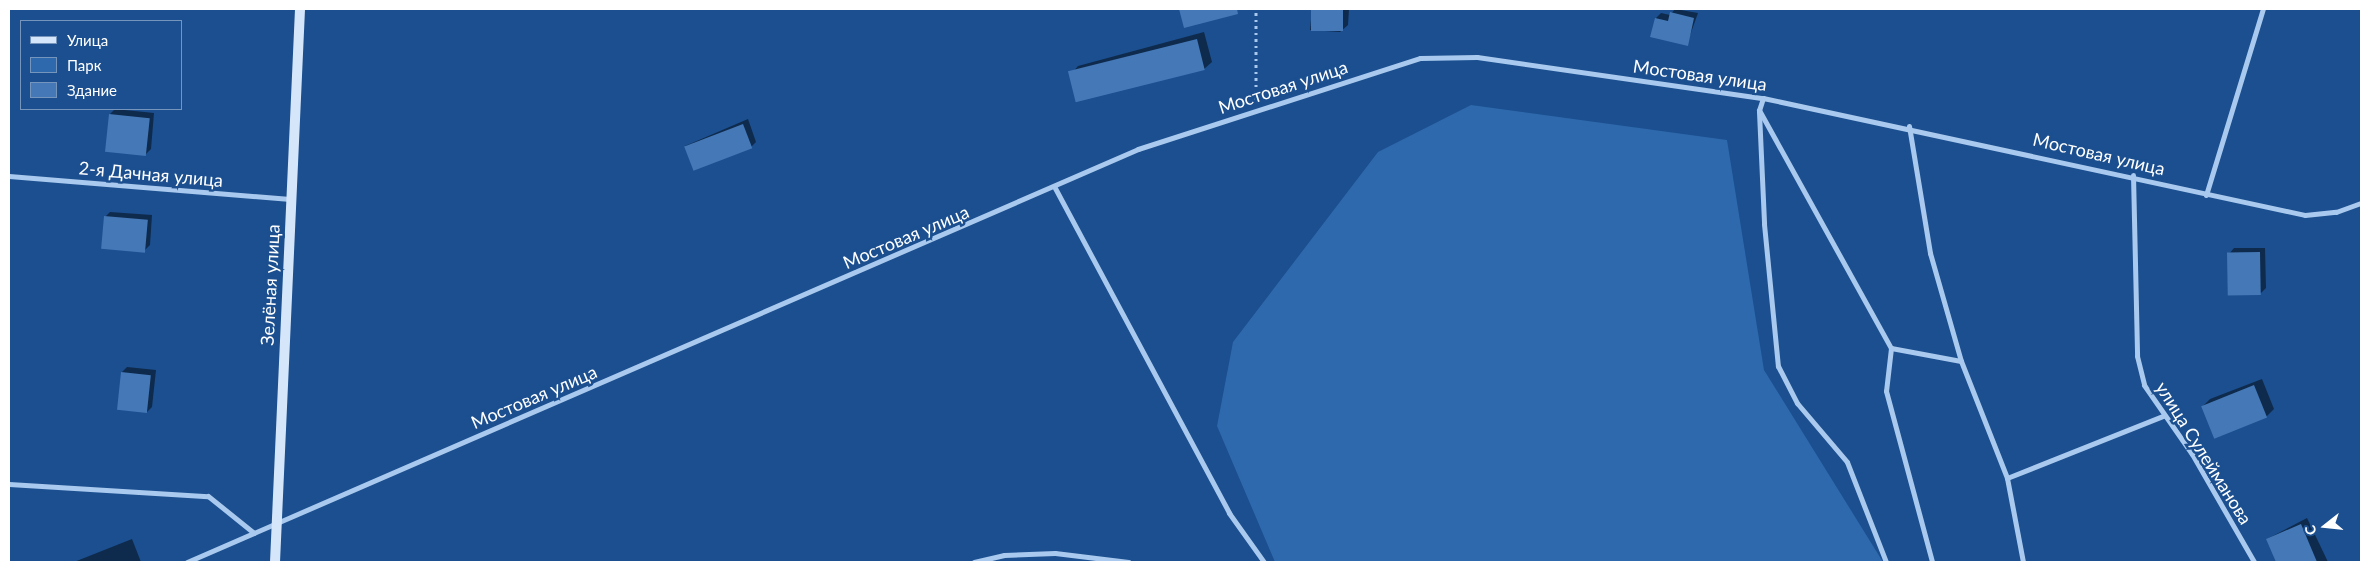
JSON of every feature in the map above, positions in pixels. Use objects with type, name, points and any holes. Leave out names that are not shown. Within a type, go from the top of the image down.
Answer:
[{"type":"main road","name":"Зелёная улица","points":[[274,562],[300,9]]},
{"type":"street","points":[[2206,195],[2263,9]]},
{"type":"street","name":"Мостовая улица","points":[[187,562],[1054,188],[1138,149],[1420,58],[1448,55],[1763,98],[1909,126],[2133,175],[2206,195],[2305,215],[2336,212],[2361,203]]},
{"type":"street","points":[[1763,98],[1759,110],[1764,224],[1778,366],[1797,404],[1846,462],[1886,562]]},
{"type":"street","points":[[1759,110],[1890,348],[1886,391],[1932,562]]},
{"type":"street","points":[[1909,126],[1930,253],[1961,361],[2008,478],[2023,562]]},
{"type":"street","name":"улица Сулейманова","points":[[2133,175],[2137,356],[2144,385],[2163,416],[2192,454],[2254,562]]},
{"type":"street","name":"2-я Дачная улица","points":[[9,176],[290,199]]},
{"type":"street","points":[[1054,188],[1229,513],[1264,562]]},
{"type":"street","points":[[1890,348],[1961,361]]},
{"type":"street","points":[[2008,478],[2163,416]]},
{"type":"street","points":[[9,484],[208,496],[254,533]]},
{"type":"street","points":[[974,562],[1004,555],[1056,552],[1128,562]]},
{"type":"path","points":[[1256,9],[1256,111]]},
{"type":"green space","points":[[1471,105],[1727,140],[1764,370],[1883,562],[1275,562],[1217,426],[1233,342],[1378,152]]},
{"type":"building","points":[[1179,9],[1237,9],[1238,14],[1184,28]]},
{"type":"building","points":[[1311,9],[1343,9],[1343,31],[1311,31]]},
{"type":"building","points":[[1670,12],[1694,18],[1688,46],[1650,37],[1655,18],[1668,21]]},
{"type":"building","points":[[1197,39],[1205,70],[1076,102],[1068,71]]},
{"type":"building","points":[[109,114],[150,118],[146,156],[105,152]]},
{"type":"building","points":[[743,124],[752,148],[694,171],[684,147]]},
{"type":"building","points":[[104,216],[148,220],[145,253],[101,249]]},
{"type":"building","points":[[2260,252],[2261,295],[2228,296],[2227,253]]},
{"type":"building","points":[[121,372],[151,375],[147,413],[117,410]]},
{"type":"building","points":[[2254,385],[2267,417],[2214,439],[2201,406]]},
{"type":"building","points":[[2301,524],[2317,562],[2276,562],[2266,539]]}]
